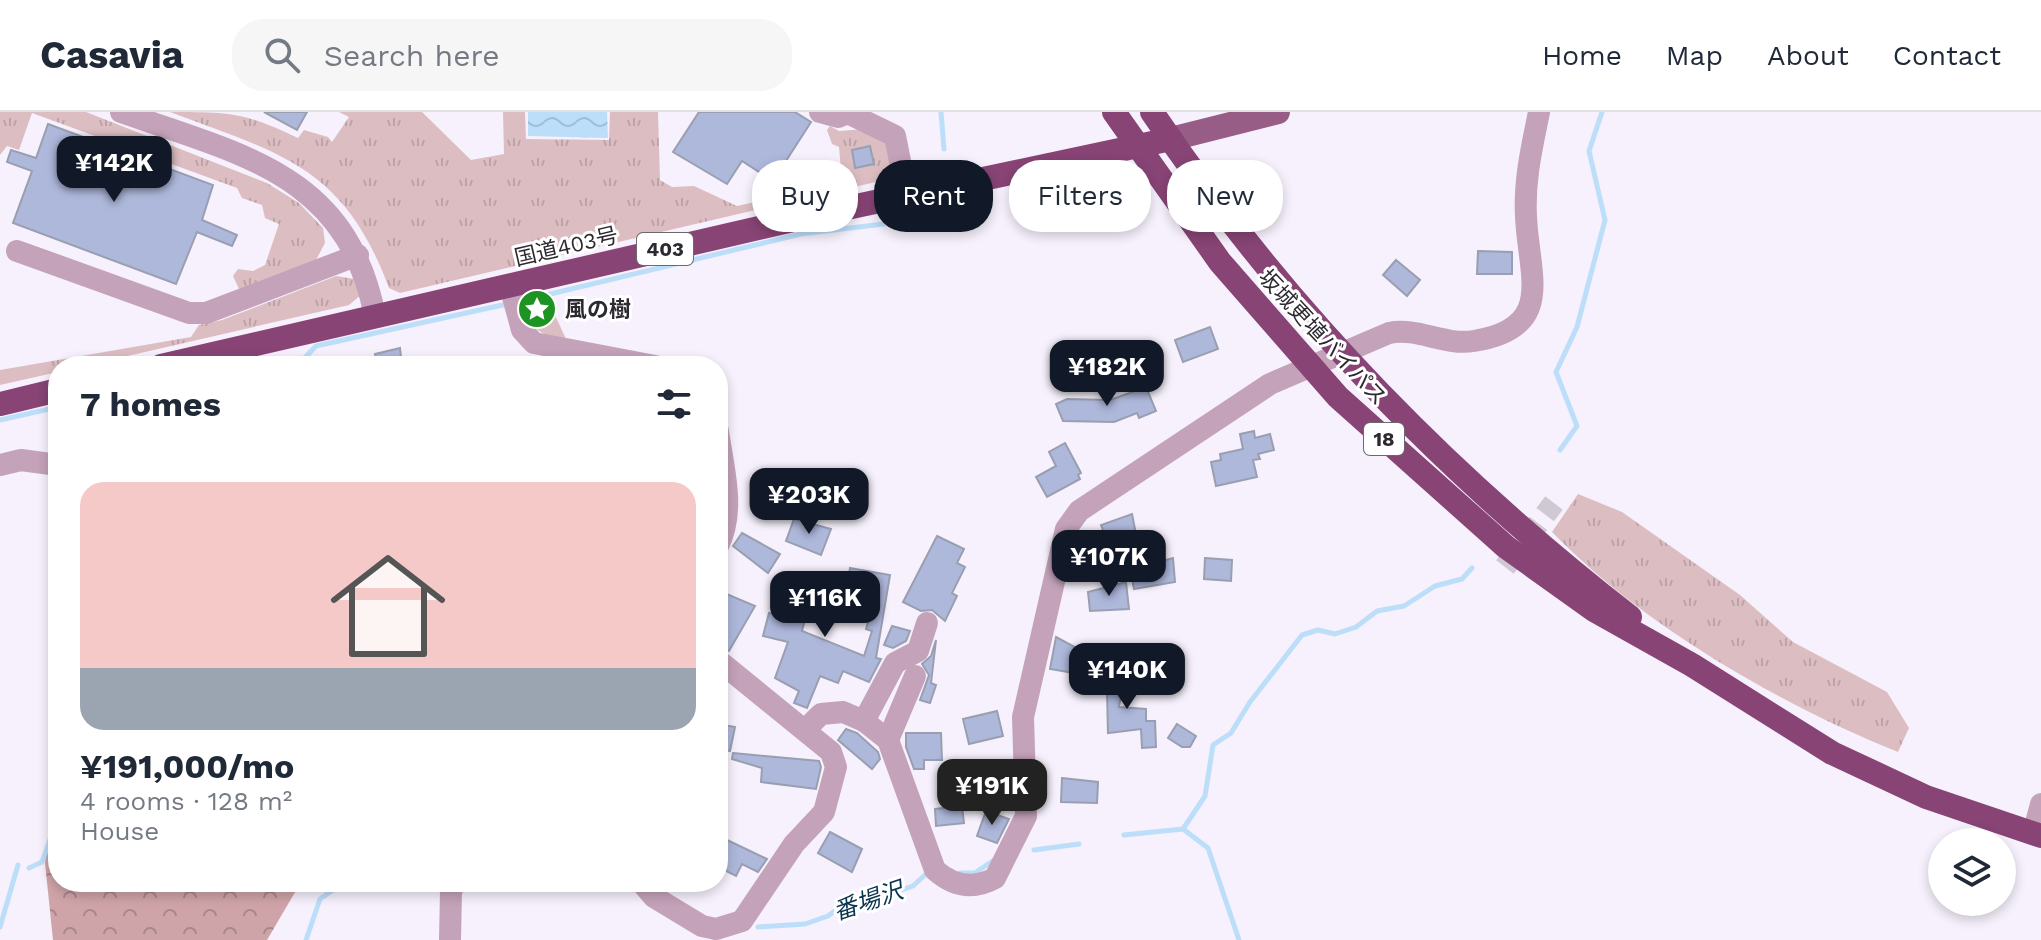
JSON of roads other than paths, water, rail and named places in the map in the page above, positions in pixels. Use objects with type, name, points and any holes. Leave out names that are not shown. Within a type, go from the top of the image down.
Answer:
[{"type":"highway","name":"坂城更埴バイパス","points":[[1114,112],[1220,262],[1349,407],[1506,547],[1594,610],[1692,665],[1832,753],[1876,775],[1980,818],[2037,835]]},
{"type":"highway","name":"坂城更埴バイパス","points":[[1152,112],[1254,253],[1366,380],[1516,526],[1692,665]]},
{"type":"highway","name":"国道403号","points":[[993,178],[1171,139]]},
{"type":"highway","name":"国道403号","points":[[204,356],[375,316],[512,296],[874,204]]},
{"type":"highway","points":[[0,404],[48,392]]},
{"type":"main road","points":[[1171,139],[1278,112]]},
{"type":"street","points":[[121,112],[236,152],[294,180],[341,226],[369,282],[375,316]]},
{"type":"street","points":[[820,112],[838,117],[847,113],[895,136],[900,160]]},
{"type":"street","points":[[805,730],[821,714],[843,712],[864,721],[888,740],[935,870],[956,884],[977,885],[995,878],[1026,816],[1023,717],[1066,529],[1079,511],[1270,384],[1389,333],[1403,330],[1446,342],[1472,342],[1495,336],[1523,321],[1532,303],[1535,286],[1526,217],[1527,169],[1539,112]]},
{"type":"street","points":[[17,251],[189,313],[206,313],[358,255]]},
{"type":"street","points":[[512,296],[522,330],[534,343],[583,356]]},
{"type":"street","points":[[0,465],[21,460],[48,464]]},
{"type":"street","points":[[864,721],[895,663],[918,651],[927,623]]},
{"type":"street","points":[[650,892],[702,926],[716,929],[742,921],[794,844],[824,812],[836,767],[831,752],[728,668]]},
{"type":"street","points":[[888,740],[915,676]]},
{"type":"street","points":[[2037,835],[2041,804]]},
{"type":"street","points":[[450,940],[451,892]]},
{"type":"water","points":[[528,112],[607,112],[608,138],[528,136]]},
{"type":"waterway","points":[[941,112],[944,149]]},
{"type":"waterway","points":[[1560,450],[1577,426],[1556,372],[1577,327],[1605,220],[1589,151],[1602,112]]},
{"type":"waterway","points":[[521,301],[801,234],[874,225]]},
{"type":"waterway","points":[[306,356],[316,346],[507,304]]},
{"type":"waterway","points":[[0,420],[48,409]]},
{"type":"waterway","points":[[1183,829],[1205,796],[1213,745],[1231,733],[1250,702],[1302,635],[1318,630],[1335,634],[1356,627],[1377,611],[1404,606],[1435,586],[1462,579],[1472,568]]},
{"type":"waterway","points":[[1183,829],[1208,848],[1239,940]]},
{"type":"waterway","name":"番場沢","points":[[1124,835],[1183,829]]},
{"type":"waterway","name":"番場沢","points":[[1034,850],[1079,844]]},
{"type":"waterway","points":[[29,868],[42,862],[48,845]]},
{"type":"waterway","name":"番場沢","points":[[960,873],[975,873],[994,860]]},
{"type":"waterway","points":[[0,927],[18,865]]},
{"type":"waterway","name":"番場沢","points":[[758,927],[805,924],[828,916],[843,905],[872,900],[913,886],[927,873]]},
{"type":"waterway","points":[[306,940],[320,899],[330,892]]},
{"type":"tunnel","points":[[1505,567],[1554,503]]},
{"type":"place","name":"風の樹","points":[[537,309]]}]
